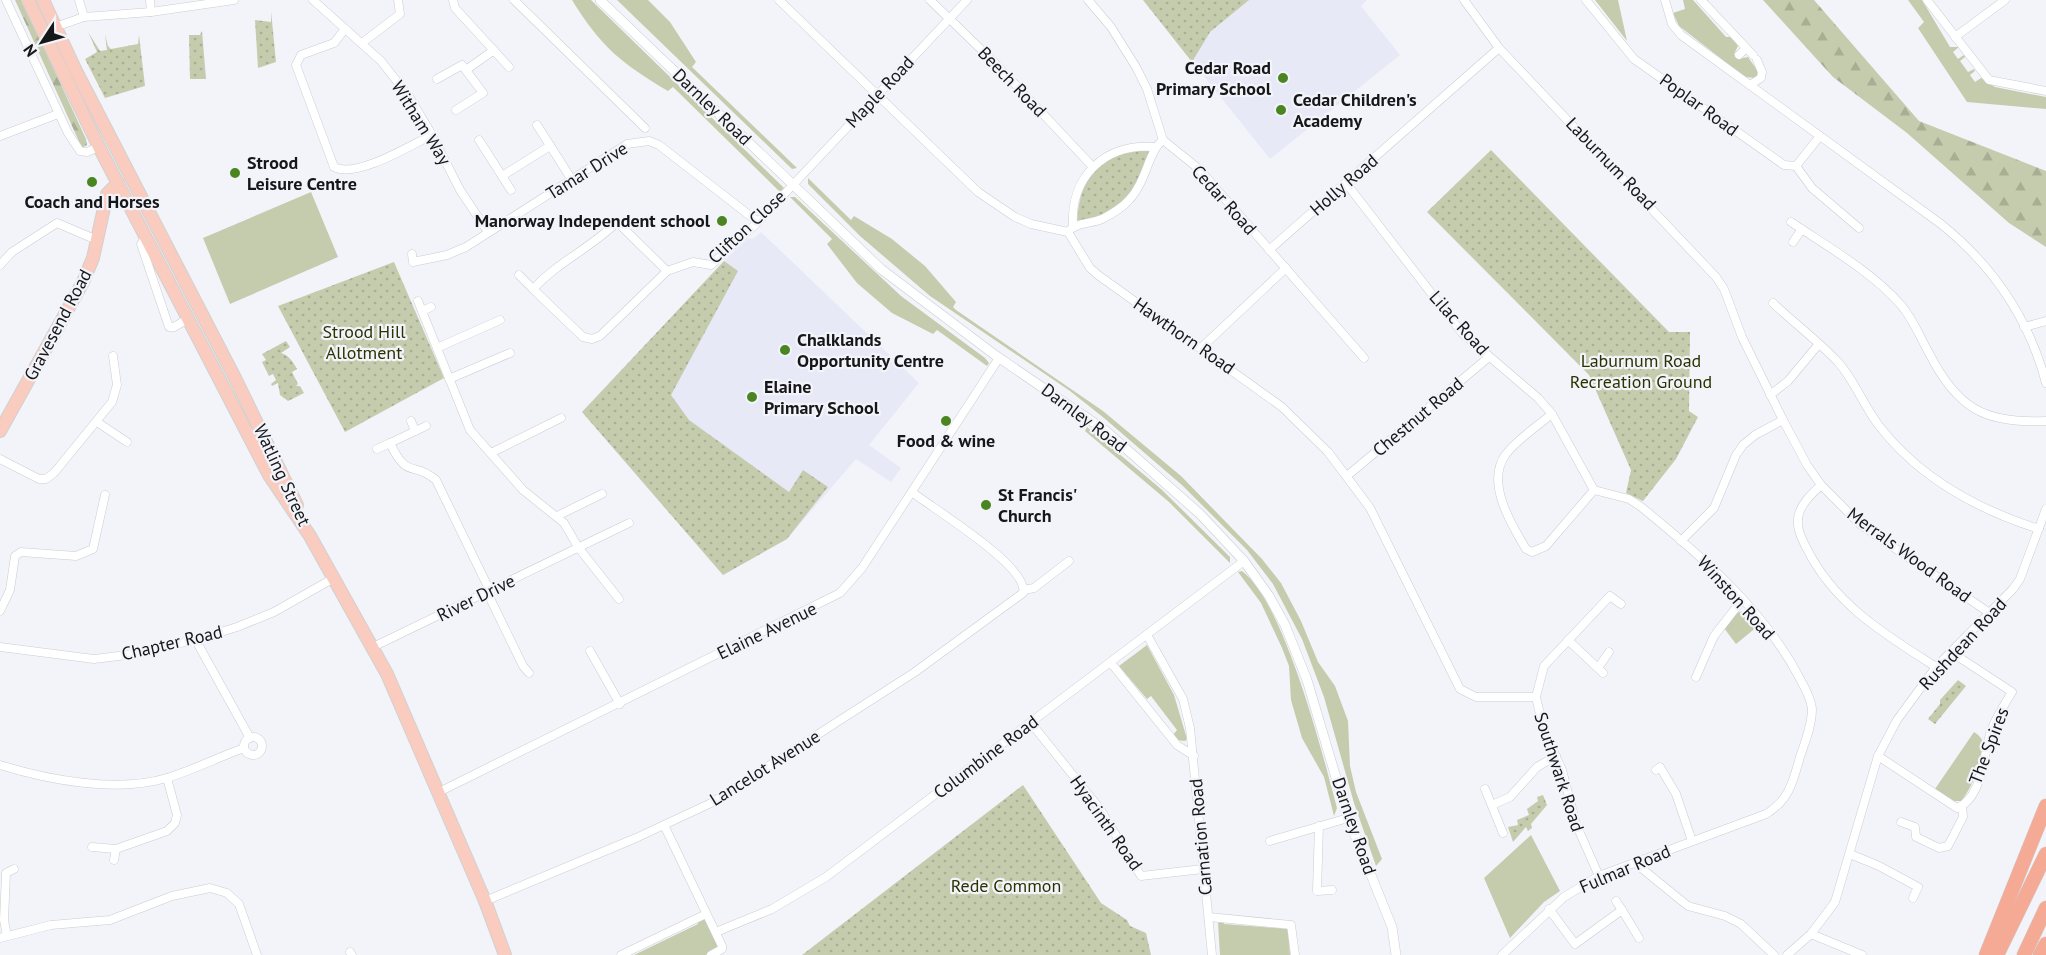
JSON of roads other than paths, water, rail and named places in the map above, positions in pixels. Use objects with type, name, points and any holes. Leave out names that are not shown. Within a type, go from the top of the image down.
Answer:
[{"type":"highway","points":[[1986,955],[2046,806]]},
{"type":"highway","points":[[1997,955],[2046,854]]},
{"type":"highway","points":[[2024,955],[2046,908]]},
{"type":"highway","points":[[2040,955],[2046,944]]},
{"type":"main road","points":[[28,0],[50,29],[76,71],[87,106],[106,144]]},
{"type":"main road","points":[[43,0],[50,29],[74,94],[106,144]]},
{"type":"main road","name":"Watling Street","points":[[106,144],[130,174],[214,336],[310,536]]},
{"type":"main road","name":"Watling Street","points":[[106,144],[118,183],[188,319],[270,476],[310,536]]},
{"type":"main road","name":"Gravesend Road","points":[[0,431],[82,282],[98,240],[107,194],[118,183]]},
{"type":"main road","name":"Watling Street","points":[[162,236],[165,256],[195,314],[188,319]]},
{"type":"main road","name":"Watling Street","points":[[214,336],[209,343],[227,379],[230,399]]},
{"type":"main road","points":[[310,536],[373,647],[439,792],[505,955]]},
{"type":"street","points":[[6,0],[58,114],[79,150],[86,152],[106,144]]},
{"type":"street","points":[[79,0],[84,17]]},
{"type":"street","points":[[150,0],[151,12]]},
{"type":"street","points":[[50,29],[84,17],[151,12],[234,0]]},
{"type":"street","name":"Witham Way","points":[[313,0],[381,61],[410,99],[432,135],[460,190],[488,232]]},
{"type":"street","points":[[362,43],[400,14],[398,0]]},
{"type":"street","points":[[453,0],[454,8],[509,67]]},
{"type":"street","points":[[514,0],[645,128]]},
{"type":"street","name":"Darnley Road","points":[[600,0],[881,268],[999,358],[1106,431],[1200,514],[1244,561],[1269,596],[1304,671],[1348,818],[1392,927],[1396,955]]},
{"type":"street","points":[[779,0],[995,206],[1031,224],[1071,229],[1103,218],[1128,201],[1146,176],[1154,147],[1163,140],[1147,88],[1136,67],[1111,27],[1088,0]]},
{"type":"street","name":"Beech Road","points":[[930,0],[993,61],[1092,166]]},
{"type":"street","name":"Maple Road","points":[[793,185],[967,0]]},
{"type":"street","name":"Laburnum Road","points":[[1464,0],[1499,48],[1716,277],[1724,290],[1742,337]]},
{"type":"street","name":"Poplar Road","points":[[1586,0],[1634,59],[1784,165],[1796,166]]},
{"type":"street","points":[[1665,0],[1676,30],[1960,240],[1998,280],[2024,327],[2046,383]]},
{"type":"street","points":[[1701,0],[1755,58],[1762,72],[1761,78],[1750,85]]},
{"type":"street","points":[[1927,0],[1989,80],[2046,92]]},
{"type":"street","points":[[1955,37],[2005,0]]},
{"type":"street","points":[[345,29],[333,44],[301,56],[296,67],[334,167],[339,170],[372,164],[432,135]]},
{"type":"street","name":"Holly Road","points":[[1269,250],[1499,48]]},
{"type":"street","points":[[1739,55],[1746,48]]},
{"type":"street","points":[[466,70],[494,50]]},
{"type":"street","points":[[437,79],[462,65],[483,93],[456,110]]},
{"type":"street","points":[[0,136],[58,114]]},
{"type":"street","points":[[537,125],[572,180]]},
{"type":"street","points":[[1820,136],[1796,166],[1812,188],[1860,228]]},
{"type":"street","points":[[480,140],[511,190]]},
{"type":"street","name":"Cedar Road","points":[[1163,140],[1199,169],[1364,358]]},
{"type":"street","name":"Tamar Drive","points":[[412,254],[413,262],[447,255],[466,247],[627,144],[649,141],[672,154],[758,222]]},
{"type":"street","points":[[502,176],[550,146]]},
{"type":"street","points":[[1071,229],[1076,194],[1092,166],[1114,151],[1140,146],[1154,147]]},
{"type":"street","name":"Lilac Road","points":[[1346,183],[1462,333],[1538,398],[1552,414],[1594,490]]},
{"type":"street","name":"Clifton Close","points":[[519,275],[583,338],[592,339],[600,336],[667,271],[693,262],[711,266],[793,185]]},
{"type":"street","points":[[533,289],[551,269],[601,238],[617,222],[667,271]]},
{"type":"street","points":[[1791,222],[1848,260],[1902,306],[1940,375],[1965,402],[1997,419],[2015,422],[2046,421]]},
{"type":"street","points":[[0,265],[12,252],[57,223],[98,240]]},
{"type":"street","name":"Hawthorn Road","points":[[1071,229],[1090,268],[1098,275],[1201,348],[1308,429],[1370,508],[1461,689],[1476,697],[1536,697]]},
{"type":"street","points":[[1793,242],[1802,229]]},
{"type":"street","name":"Watling Street","points":[[146,236],[141,244],[170,327],[173,328],[188,319]]},
{"type":"street","points":[[1201,348],[1286,268]]},
{"type":"street","points":[[418,301],[470,430],[523,490],[557,516],[619,599]]},
{"type":"street","points":[[1773,303],[1838,362],[1881,428],[1905,454],[1978,507],[2040,529]]},
{"type":"street","points":[[422,311],[431,307]]},
{"type":"street","points":[[437,348],[500,320]]},
{"type":"street","points":[[2024,327],[2046,321]]},
{"type":"street","name":"Merrals Wood Road","points":[[1742,337],[1807,465],[1821,485],[1861,525],[1991,614]]},
{"type":"street","points":[[1770,395],[1788,381],[1818,345]]},
{"type":"street","points":[[449,379],[510,353]]},
{"type":"street","points":[[0,459],[30,476],[46,479],[112,402],[117,385],[113,356]]},
{"type":"street","name":"Chestnut Road","points":[[1347,476],[1489,357]]},
{"type":"street","name":"Elaine Avenue","points":[[439,792],[840,593],[862,568],[999,358]]},
{"type":"street","points":[[1552,414],[1507,453],[1499,472],[1501,496],[1526,549],[1532,552],[1546,546],[1594,490]]},
{"type":"street","points":[[490,453],[561,418]]},
{"type":"street","points":[[1681,541],[1714,508],[1736,455],[1743,445],[1753,436],[1783,420]]},
{"type":"street","points":[[411,421],[416,431]]},
{"type":"street","points":[[97,422],[127,442]]},
{"type":"street","points":[[377,449],[426,426]]},
{"type":"street","points":[[390,443],[399,462],[410,469],[428,472],[436,480],[523,666],[529,673]]},
{"type":"street","points":[[1821,485],[1802,507],[1798,525],[1817,567],[1831,586],[1862,618],[1936,667]]},
{"type":"street","name":"Winston Road","points":[[1594,490],[1629,499],[1681,541],[1760,620],[1795,669],[1812,707],[1808,734],[1791,789],[1780,805],[1766,814]]},
{"type":"street","points":[[912,492],[997,553],[1023,592]]},
{"type":"street","points":[[557,516],[603,494]]},
{"type":"street","points":[[0,611],[10,590],[15,556],[21,552],[76,555],[93,549],[105,495]]},
{"type":"street","name":"Rushdean Road","points":[[1787,955],[1811,934],[1835,902],[1878,756],[1897,720],[1936,667],[1991,614],[2020,579],[2046,509]]},
{"type":"street","name":"River Drive","points":[[373,647],[628,523]]},
{"type":"street","name":"Lancelot Avenue","points":[[485,901],[664,825],[719,798],[915,672],[1023,592],[1034,588],[1070,561]]},
{"type":"street","name":"Columbine Road","points":[[716,932],[772,909],[826,878],[1244,561]]},
{"type":"street","name":"Chapter Road","points":[[0,647],[94,659],[198,639],[274,612],[334,579]]},
{"type":"street","name":"Southwark Road","points":[[1599,876],[1576,824],[1556,756],[1544,731],[1536,697],[1544,666],[1610,596],[1621,604]]},
{"type":"street","points":[[1696,677],[1714,636],[1742,600]]},
{"type":"street","name":"Carnation Road","points":[[1147,635],[1183,699],[1190,728],[1212,955]]},
{"type":"street","points":[[198,639],[250,738],[260,741],[261,750],[253,755],[244,748]]},
{"type":"street","points":[[1568,640],[1601,671],[1610,652]]},
{"type":"street","points":[[590,651],[620,704]]},
{"type":"street","name":"The Spires","points":[[1878,756],[1957,808],[1962,806],[1980,777],[1989,739],[2012,692],[1951,652]]},
{"type":"street","name":"Carnation Road","points":[[1111,663],[1177,745],[1194,756]]},
{"type":"street","name":"Hyacinth Road","points":[[1031,723],[1100,809],[1141,876],[1203,869]]},
{"type":"street","points":[[244,748],[250,738]]},
{"type":"street","points":[[0,765],[70,782],[105,784],[166,778],[244,748]]},
{"type":"street","points":[[1492,805],[1510,797],[1537,767],[1556,756]]},
{"type":"street","points":[[1656,770],[1660,767],[1669,781],[1692,841]]},
{"type":"street","points":[[92,848],[116,849],[167,831],[175,823],[177,815],[166,778]]},
{"type":"street","points":[[1485,789],[1503,833]]},
{"type":"street","points":[[1901,822],[1915,827],[1916,837],[1939,848],[1948,846],[1964,818],[1962,806]]},
{"type":"street","name":"Fulmar Road","points":[[1502,955],[1549,909],[1599,876],[1766,814]]},
{"type":"street","points":[[1270,841],[1348,818]]},
{"type":"street","points":[[664,825],[723,947],[711,955]]},
{"type":"street","points":[[1319,826],[1317,891],[1332,890]]},
{"type":"street","points":[[114,860],[116,849]]},
{"type":"street","points":[[1850,854],[1879,866],[1918,888],[1913,898]]},
{"type":"street","points":[[1635,863],[1688,906],[1725,916],[1742,924],[1774,955]]},
{"type":"street","points":[[7,871],[4,937],[51,925],[110,920],[177,895],[212,888],[227,893],[238,904],[256,955]]},
{"type":"street","points":[[1616,901],[1639,938]]},
{"type":"street","points":[[1549,909],[1575,944],[1622,910]]},
{"type":"street","points":[[621,955],[706,914]]},
{"type":"street","name":"Carnation Road","points":[[1209,917],[1291,925],[1294,955]]},
{"type":"street","points":[[1811,934],[1862,955]]},
{"type":"place","name":"Cedar Road Primary School","points":[[1283,78]]},
{"type":"place","name":"Cedar Children's Academy","points":[[1281,110]]},
{"type":"place","name":"Strood Leisure Centre","points":[[235,173]]},
{"type":"place","name":"Coach and Horses","points":[[92,182]]},
{"type":"place","name":"Manorway Independent school","points":[[722,221]]},
{"type":"place","name":"Chalklands Opportunity Centre","points":[[785,350]]},
{"type":"place","name":"Elaine Primary School","points":[[752,397]]},
{"type":"place","name":"Food & wine","points":[[946,421]]},
{"type":"place","name":"St Francis' Church","points":[[986,505]]},
{"type":"park label","name":"Strood Hill Allotment","points":[[364,342]]},
{"type":"park label","name":"Laburnum Road Recreation Ground","points":[[1641,371]]},
{"type":"park label","name":"Rede Common","points":[[1006,886]]}]
